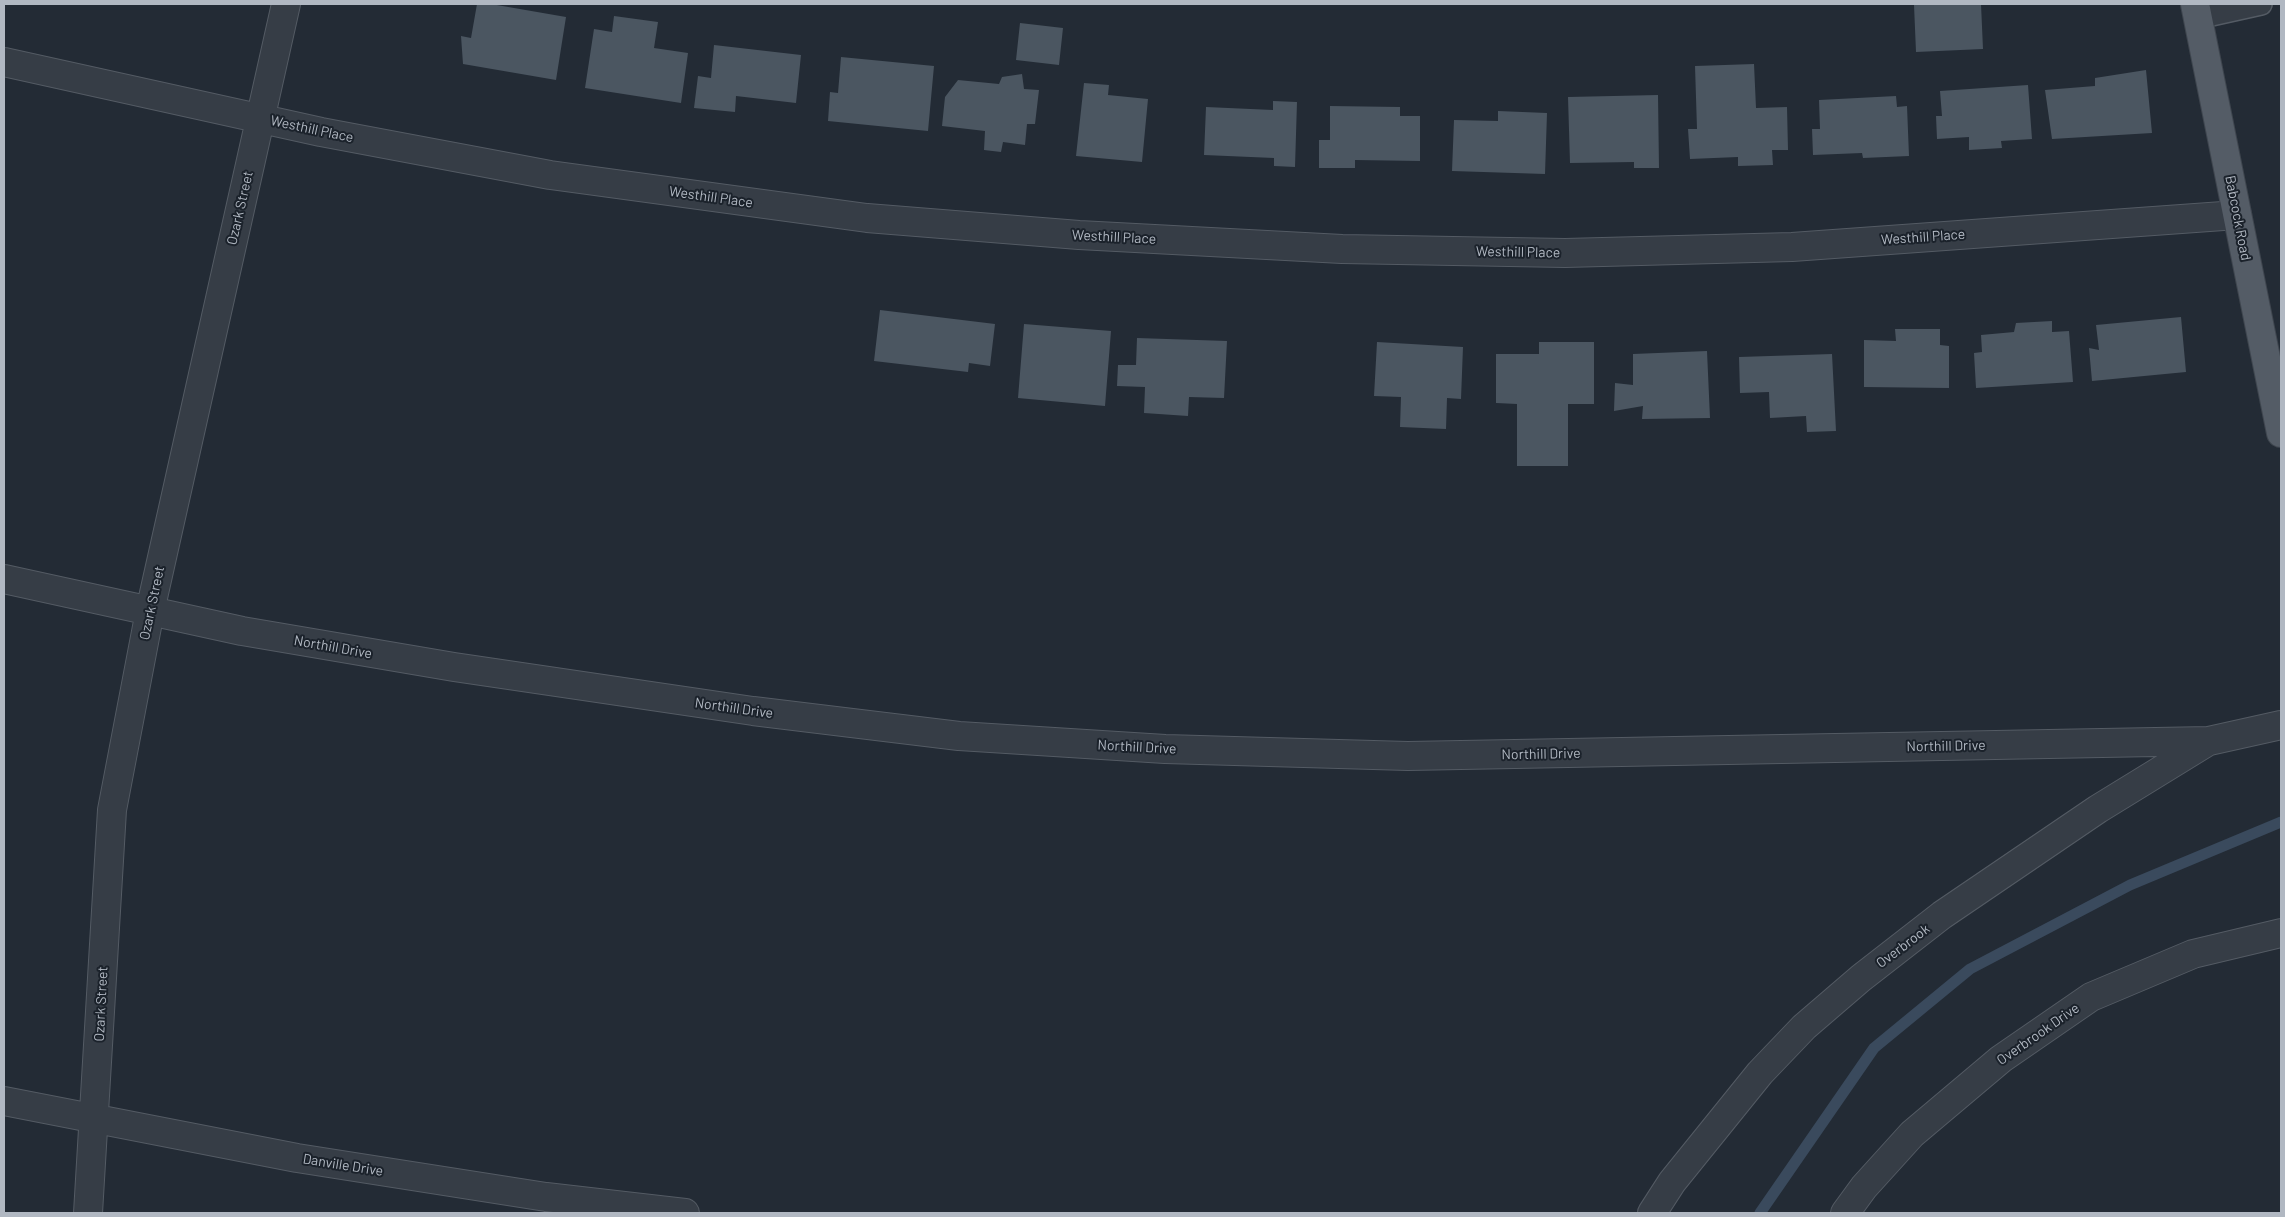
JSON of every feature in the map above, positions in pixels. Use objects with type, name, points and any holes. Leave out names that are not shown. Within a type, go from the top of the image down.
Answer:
[{"type":"main road","name":"Babcock Road","points":[[2196,11],[2281,433]]},
{"type":"street","name":"Ozark Street","points":[[88,1213],[112,810],[150,611],[286,4]]},
{"type":"street","name":"Westhill Place","points":[[4,62],[321,132],[550,175],[866,218],[1079,235],[1342,249],[1565,253],[1792,247],[2238,214]]},
{"type":"street","name":"Northill Drive","points":[[4,579],[242,631],[454,667],[753,712],[989,738],[1165,749],[1408,756],[2209,741],[2281,725]]},
{"type":"street","name":"Overbrook","points":[[1652,1213],[1672,1182],[1760,1073],[1804,1027],[1861,978],[1942,916],[2098,809],[2209,741]]},
{"type":"street","name":"Overbrook Drive","points":[[1845,1213],[1864,1187],[1912,1134],[2001,1059],[2091,997],[2193,954],[2281,933]]},
{"type":"street","name":"Danville Drive","points":[[4,1101],[297,1158],[546,1197],[685,1213]]},
{"type":"lane","points":[[2196,11],[2261,4]]},
{"type":"building","points":[[477,4],[491,4],[566,17],[556,80],[463,64],[461,36],[471,38]]},
{"type":"building","points":[[1981,4],[1983,49],[1916,52],[1914,5]]},
{"type":"building","points":[[614,16],[658,22],[654,48],[688,53],[681,103],[585,88],[594,29],[612,32]]},
{"type":"building","points":[[1020,23],[1063,28],[1059,65],[1016,60]]},
{"type":"building","points":[[714,45],[801,55],[796,103],[736,96],[735,112],[694,108],[698,76],[711,78]]},
{"type":"building","points":[[841,57],[934,66],[928,131],[828,121],[830,92],[838,93]]},
{"type":"building","points":[[1754,64],[1756,108],[1787,107],[1788,150],[1772,150],[1773,165],[1738,166],[1738,157],[1690,159],[1688,129],[1697,129],[1695,66]]},
{"type":"building","points":[[2146,70],[2152,133],[2052,139],[2045,90],[2095,86],[2095,78]]},
{"type":"building","points":[[1022,74],[1024,89],[1039,90],[1035,124],[1027,124],[1025,145],[1003,142],[1001,152],[984,150],[985,131],[942,126],[945,97],[958,80],[999,84],[1002,77]]},
{"type":"building","points":[[1084,83],[1109,85],[1108,95],[1148,99],[1142,162],[1076,156]]},
{"type":"building","points":[[2028,85],[2032,139],[2001,141],[2002,148],[1969,150],[1969,137],[1937,139],[1936,116],[1942,116],[1940,91]]},
{"type":"building","points":[[1658,95],[1659,168],[1634,168],[1634,162],[1570,163],[1568,97]]},
{"type":"building","points":[[1896,96],[1897,107],[1907,106],[1909,156],[1863,158],[1862,153],[1813,155],[1812,129],[1820,129],[1819,100]]},
{"type":"building","points":[[1273,101],[1297,102],[1295,167],[1274,166],[1274,158],[1204,155],[1206,107],[1273,110]]},
{"type":"building","points":[[1330,106],[1400,107],[1400,116],[1420,116],[1420,161],[1355,160],[1355,168],[1319,168],[1319,140],[1330,140]]},
{"type":"building","points":[[1498,111],[1547,113],[1545,174],[1452,171],[1454,120],[1498,121]]},
{"type":"building","points":[[880,310],[995,324],[990,366],[969,363],[968,372],[874,361]]},
{"type":"building","points":[[2181,317],[2186,372],[2092,381],[2089,348],[2099,350],[2096,325]]},
{"type":"building","points":[[2052,321],[2052,332],[2069,331],[2073,382],[1976,388],[1974,353],[1982,352],[1981,335],[2014,332],[2016,323]]},
{"type":"building","points":[[1024,324],[1111,331],[1105,406],[1018,398]]},
{"type":"building","points":[[1895,329],[1940,329],[1940,345],[1949,346],[1949,388],[1864,387],[1864,340],[1896,341]]},
{"type":"building","points":[[1137,338],[1227,341],[1224,398],[1189,397],[1188,416],[1144,413],[1145,387],[1117,386],[1118,365],[1136,365]]},
{"type":"building","points":[[1377,342],[1463,347],[1461,399],[1447,398],[1446,429],[1400,427],[1401,397],[1374,396]]},
{"type":"building","points":[[1539,342],[1594,342],[1594,404],[1568,404],[1568,466],[1517,466],[1517,404],[1496,403],[1496,354],[1539,354]]},
{"type":"building","points":[[1707,351],[1710,418],[1642,419],[1643,406],[1614,411],[1615,383],[1633,385],[1633,354]]},
{"type":"building","points":[[1832,354],[1836,431],[1807,432],[1806,416],[1770,418],[1769,392],[1740,393],[1739,357]]},
{"type":"waterway","points":[[1760,1213],[1874,1048],[1970,969],[2130,885],[2281,822]]}]
